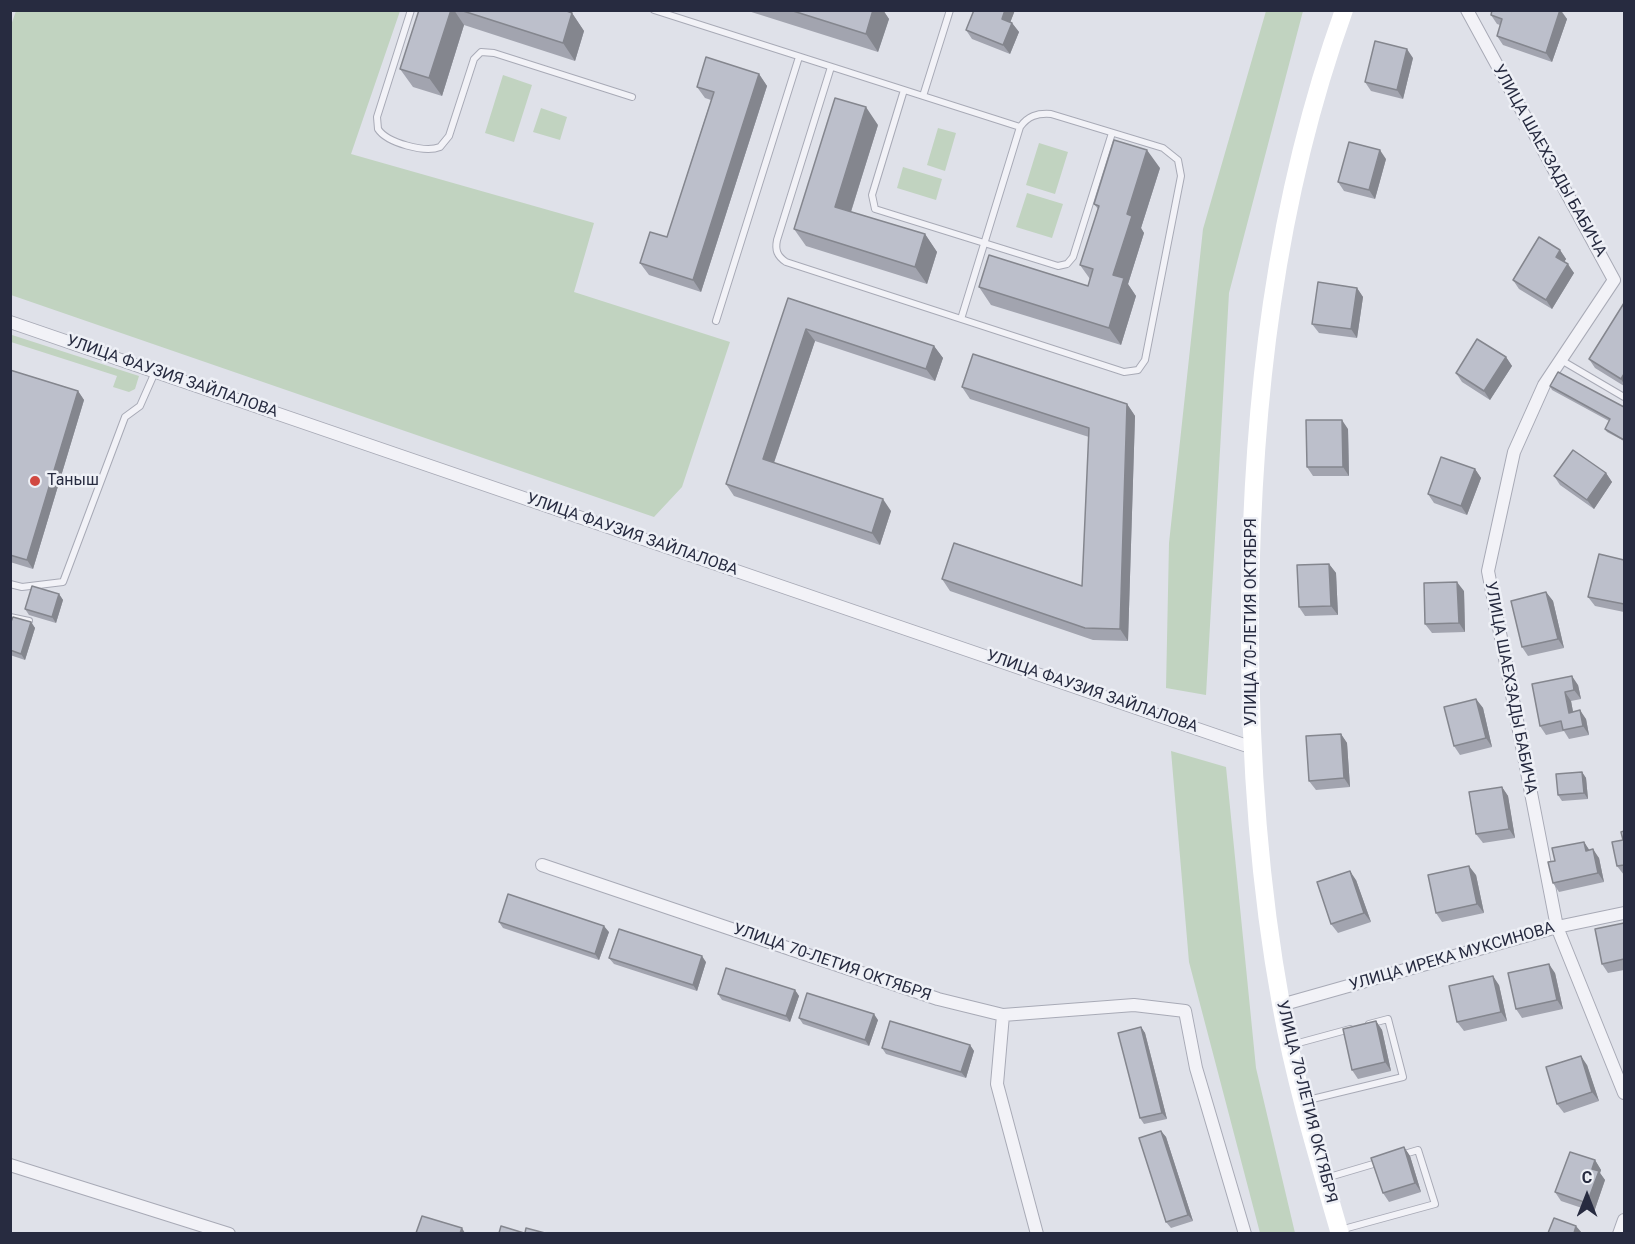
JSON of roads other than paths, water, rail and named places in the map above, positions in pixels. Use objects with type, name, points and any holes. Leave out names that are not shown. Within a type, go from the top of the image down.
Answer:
[{"type":"main road","name":"УЛИЦА 70-ЛЕТИЯ ОКТЯБРЯ","points":[[1340,1232],[1303,1101],[1281,1005],[1261,866],[1254,748],[1251,560],[1254,463],[1262,378],[1290,201],[1307,127],[1344,10]]},
{"type":"street","name":"УЛИЦА ШАЕХЗАДЫ БАБИЧА","points":[[1467,10],[1614,280],[1544,385],[1514,452],[1488,571],[1557,927],[1624,1093]]},
{"type":"street","name":"УЛИЦА ФАУЗИЯ ЗАЙЛАЛОВА","points":[[10,322],[1254,748]]},
{"type":"street","name":"УЛИЦА 70-ЛЕТИЯ ОКТЯБРЯ","points":[[542,866],[938,999],[1003,1015],[1134,1005],[1185,1011],[1196,1068],[1245,1233]]},
{"type":"street","name":"УЛИЦА ИРЕКА МУКСИНОВА","points":[[1281,1005],[1557,927],[1624,913]]},
{"type":"street","points":[[1003,1015],[997,1084],[1037,1233]]},
{"type":"street","points":[[10,1165],[229,1233]]},
{"type":"street","points":[[1619,1233],[1624,1220]]},
{"type":"lane","points":[[411,10],[377,117],[378,129],[388,138],[424,149],[440,147],[449,136],[474,59],[481,52],[494,53],[632,97]]},
{"type":"lane","points":[[923,96],[950,10]]},
{"type":"lane","points":[[658,11],[1020,127]]},
{"type":"lane","points":[[716,321],[799,57]]},
{"type":"lane","points":[[831,67],[777,240],[778,255],[786,262],[961,319],[1124,372],[1134,372],[1142,366],[1181,167],[1173,153],[1163,148],[1040,113],[1031,116],[1020,127],[961,319]]},
{"type":"lane","points":[[904,90],[872,195],[873,206],[879,212],[1058,266],[1071,261],[1112,133]]},
{"type":"lane","points":[[1561,360],[1624,397]]},
{"type":"lane","points":[[10,584],[22,587],[63,582],[125,417],[140,406],[155,372]]},
{"type":"lane","points":[[10,617],[29,621]]},
{"type":"lane","points":[[1290,1045],[1388,1020],[1404,1077],[1303,1101]]},
{"type":"lane","points":[[1324,1179],[1418,1150],[1435,1204],[1340,1232]]},
{"type":"place","name":"Таныш","points":[[35,481]]}]
